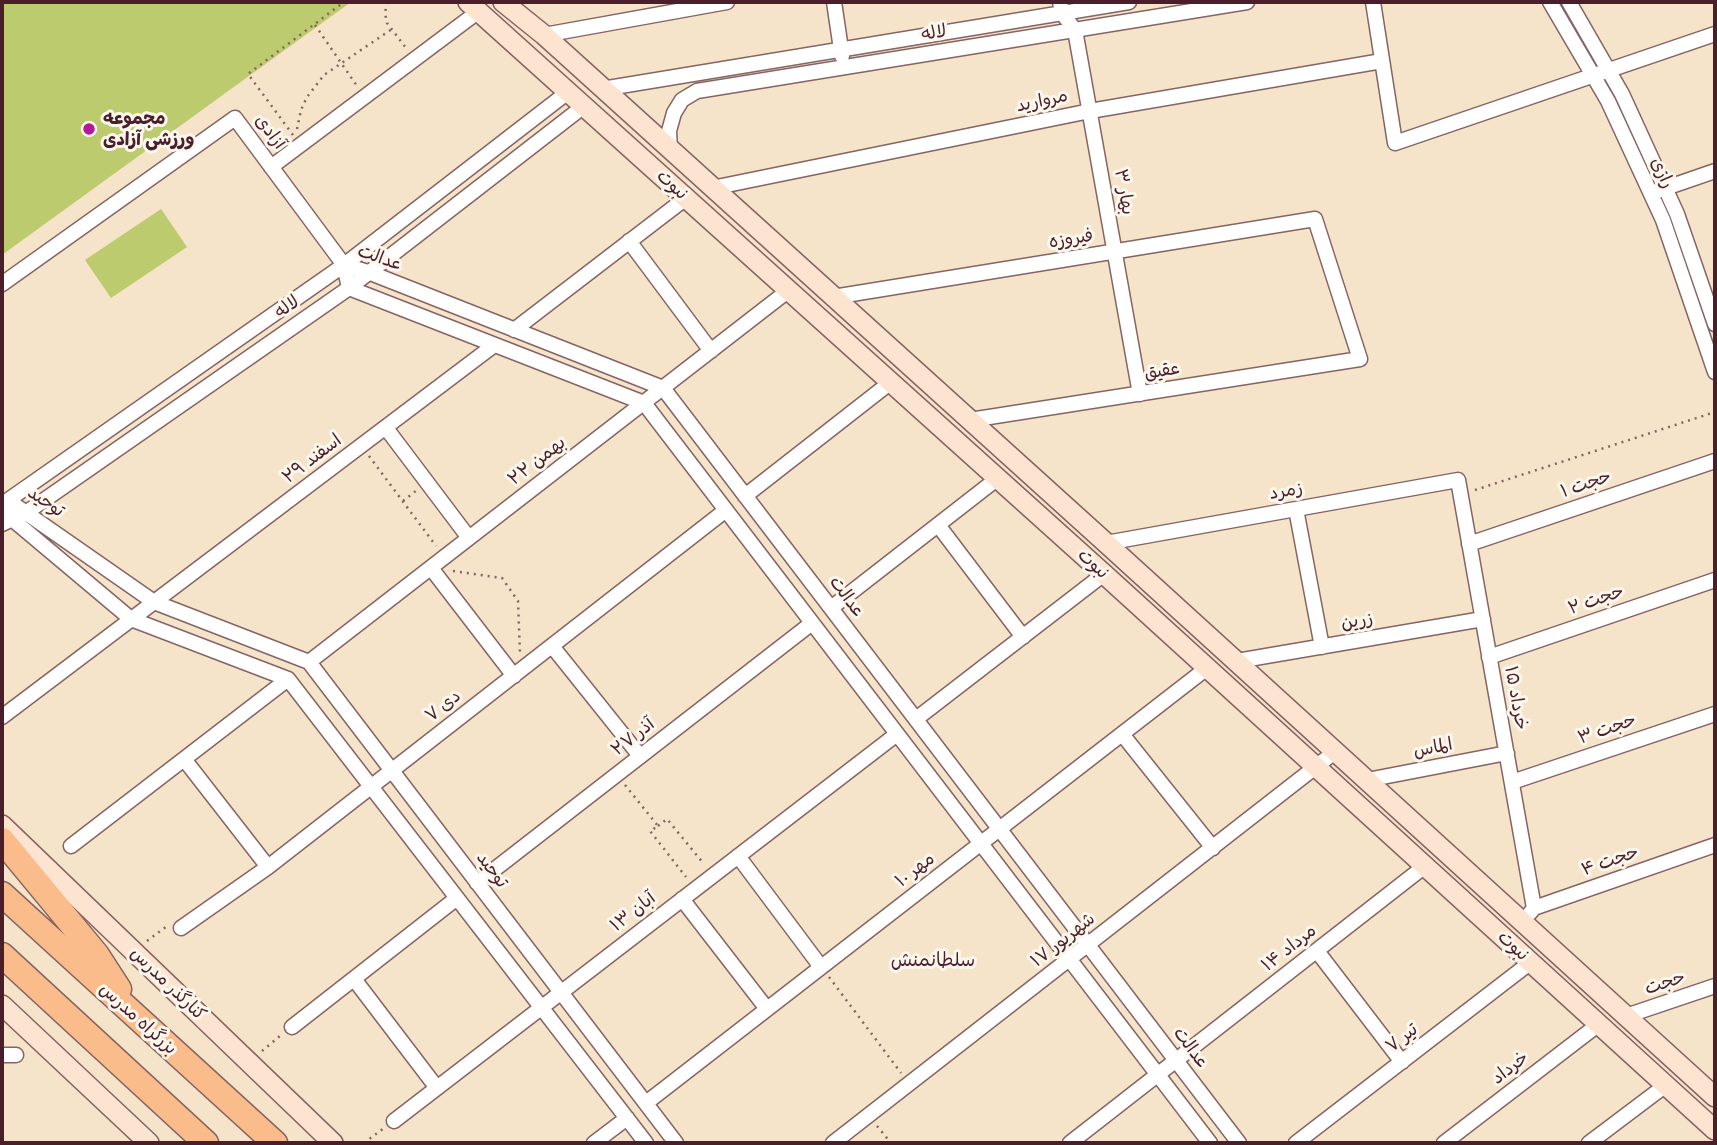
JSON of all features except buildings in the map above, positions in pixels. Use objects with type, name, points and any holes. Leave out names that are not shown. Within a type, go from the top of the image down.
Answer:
[{"type":"highway","points":[[2,840],[97,955],[136,1016]]},
{"type":"highway","name":"بزرگراه مدرس","points":[[2,894],[275,1143]]},
{"type":"highway","points":[[2,955],[206,1143]]},
{"type":"street","name":"نبوت","points":[[503,2],[544,35],[1367,780],[1529,915],[1626,1016],[1715,1097]]},
{"type":"street","points":[[544,35],[727,2]]},
{"type":"street","points":[[834,2],[844,68]]},
{"type":"street","name":"لاله","points":[[602,89],[841,50],[1061,7],[1129,2]]},
{"type":"street","name":"لاله","points":[[670,151],[668,131],[674,113],[682,100],[696,91],[1247,2]]},
{"type":"street","points":[[1373,2],[1395,143],[1715,34]]},
{"type":"street","name":"رازی","points":[[1550,2],[1593,75],[1651,193],[1663,220],[1715,372]]},
{"type":"street","name":"رازی","points":[[1569,2],[1608,70],[1677,214],[1711,301],[1715,324]]},
{"type":"street","name":"نبوت","points":[[473,7],[998,478],[1715,1130]]},
{"type":"street","points":[[271,167],[414,60],[473,7]]},
{"type":"street","name":"بهار ۳","points":[[1061,7],[1075,30],[1140,394]]},
{"type":"street","points":[[549,75],[556,76],[564,72],[568,58]]},
{"type":"street","name":"مروارید","points":[[712,188],[1090,111],[1382,61]]},
{"type":"street","points":[[568,92],[602,89]]},
{"type":"street","points":[[584,106],[602,89]]},
{"type":"street","name":"لاله","points":[[5,503],[344,265],[568,92]]},
{"type":"street","name":"لاله","points":[[7,522],[27,512],[349,288],[584,106]]},
{"type":"street","name":"آزادی","points":[[2,284],[235,118],[344,265]]},
{"type":"street","points":[[1626,140],[1640,133]]},
{"type":"street","points":[[1651,193],[1715,171]]},
{"type":"street","points":[[514,330],[686,198]]},
{"type":"street","name":"فیروزه","points":[[833,297],[1315,219],[1360,359]]},
{"type":"street","points":[[629,241],[711,351]]},
{"type":"street","name":"عدالت","points":[[349,288],[344,265],[368,272],[663,388],[1240,1143]]},
{"type":"street","points":[[349,288],[644,403],[1210,1143]]},
{"type":"street","name":"۲۲ بهمن","points":[[309,662],[789,290]]},
{"type":"street","points":[[1693,306],[1711,301]]},
{"type":"street","name":"۲۹ اسفند","points":[[131,619],[493,346]]},
{"type":"street","name":"عقیق","points":[[970,420],[1360,359]]},
{"type":"street","points":[[745,496],[891,382]]},
{"type":"street","points":[[386,428],[469,538]]},
{"type":"street","name":"حجت ۱","points":[[1469,544],[1715,461]]},
{"type":"street","points":[[831,608],[998,478]]},
{"type":"street","name":"زمرد","points":[[1106,542],[1458,480],[1461,495]]},
{"type":"street","name":"۱۵ خرداد","points":[[1461,495],[1512,782],[1529,915]]},
{"type":"street","name":"توحید","points":[[288,679],[131,619],[7,522],[5,503],[27,512],[154,602],[309,662],[676,1143]]},
{"type":"street","points":[[1296,509],[1322,647]]},
{"type":"street","name":"۷ دی","points":[[181,928],[268,867],[726,510]]},
{"type":"street","points":[[938,524],[1023,637]]},
{"type":"street","points":[[431,568],[517,673]]},
{"type":"street","points":[[916,719],[1104,574]]},
{"type":"street","name":"حجت ۲","points":[[1489,657],[1715,580]]},
{"type":"street","points":[[2,717],[131,619]]},
{"type":"street","name":"زرین","points":[[1237,661],[1483,619]]},
{"type":"street","name":"۲۷ آذر","points":[[477,883],[812,623]]},
{"type":"street","points":[[552,646],[640,756]]},
{"type":"street","name":"۱۰ مهر","points":[[646,1103],[1207,668]]},
{"type":"street","points":[[71,846],[288,679],[646,1143]]},
{"type":"street","name":"حجت ۳","points":[[1512,782],[1715,713]]},
{"type":"street","name":"۱۳ آبان","points":[[394,1121],[897,734]]},
{"type":"street","points":[[1122,734],[1213,848]]},
{"type":"street","name":"۱۷ شهریور","points":[[833,1143],[1336,751]]},
{"type":"street","name":"الماس","points":[[1367,780],[1507,753]]},
{"type":"street","points":[[184,759],[268,867]]},
{"type":"street","name":"کنارگذر مدرس","points":[[2,825],[334,1143]]},
{"type":"street","name":"حجت ۴","points":[[1529,915],[1715,845]]},
{"type":"street","points":[[738,856],[821,967]]},
{"type":"street","name":"۱۴ مرداد","points":[[1157,1075],[1425,866]]},
{"type":"street","points":[[292,1027],[457,898]]},
{"type":"street","points":[[682,899],[767,1009]]},
{"type":"street","points":[[1317,951],[1402,1062]]},
{"type":"street","name":"۷ تیر","points":[[1296,1143],[1531,962]]},
{"type":"street","points":[[354,979],[437,1088]]},
{"type":"street","name":"حجت","points":[[1626,1016],[1715,986]]},
{"type":"street","points":[[2,1005],[149,1143]]},
{"type":"street","name":"خرداد","points":[[1444,1143],[1599,1024]]},
{"type":"street","points":[[1070,1143],[1157,1075]]},
{"type":"street","points":[[1589,1143],[1666,1085]]},
{"type":"street","points":[[594,1143],[627,1118]]},
{"type":"path","points":[[344,2],[248,74],[296,139],[301,110],[307,97],[324,75],[392,29]]},
{"type":"path","points":[[387,2],[387,23],[414,60]]},
{"type":"path","points":[[314,24],[365,97]]},
{"type":"path","points":[[1461,495],[1715,412]]},
{"type":"path","points":[[362,446],[445,557]]},
{"type":"path","points":[[431,568],[502,578],[518,601],[517,673]]},
{"type":"path","points":[[617,774],[658,826]]},
{"type":"path","points":[[695,889],[650,831],[667,819],[713,875]]},
{"type":"path","points":[[133,951],[170,924],[181,928]]},
{"type":"path","points":[[821,967],[909,1084]]},
{"type":"path","points":[[248,1061],[292,1027]]},
{"type":"path","points":[[869,1115],[891,1143]]},
{"type":"path","points":[[364,1143],[394,1121]]},
{"type":"green space","name":"مجموعه ورزشی آزادی","points":[[2,2],[351,2],[2,255]]},
{"type":"green space","points":[[161,209],[187,247],[111,298],[85,260]]},
{"type":"place","name":"مجموعه ورزشی آزادی","points":[[89,129]]},
{"type":"district","name":"سلطانمنش","points":[[933,961]]}]
